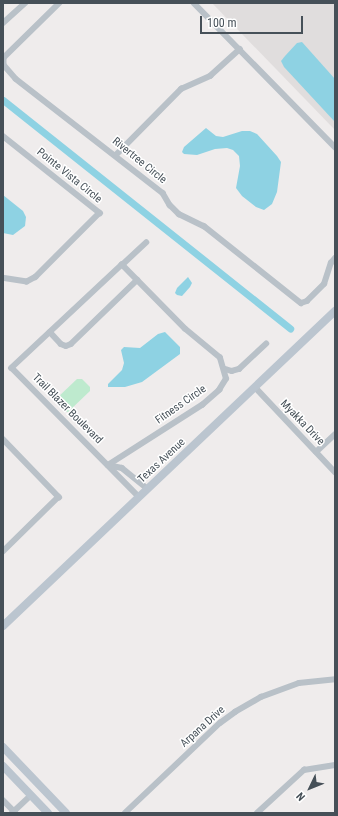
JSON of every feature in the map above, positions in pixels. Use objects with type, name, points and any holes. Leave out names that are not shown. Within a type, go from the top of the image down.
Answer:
[{"type":"street","points":[[3,23],[25,3]]},
{"type":"street","name":"Rivertree Circle","points":[[60,3],[4,58],[4,65],[16,79],[116,155],[162,193],[170,205],[179,214],[204,226],[301,303],[307,301],[324,284],[331,262],[335,258]]},
{"type":"street","points":[[194,3],[335,147]]},
{"type":"street","points":[[116,155],[181,89],[210,76],[240,49]]},
{"type":"street","name":"Pointe Vista Circle","points":[[3,136],[100,213],[36,277],[27,282],[3,278]]},
{"type":"street","points":[[137,280],[71,344],[66,346],[61,344],[50,332],[146,243]]},
{"type":"street","points":[[122,265],[185,329],[220,358],[225,369],[232,371],[239,369],[266,344]]},
{"type":"street","name":"Texas Avenue","points":[[3,626],[335,311]]},
{"type":"street","name":"Trail Blazer Boulevard","points":[[50,332],[12,368],[139,497]]},
{"type":"street","name":"Fitness Circle","points":[[108,464],[202,405],[219,390],[226,379],[225,369]]},
{"type":"street","name":"Myakka Drive","points":[[255,388],[335,472]]},
{"type":"street","points":[[316,452],[335,434]]},
{"type":"street","points":[[3,439],[59,497],[3,552]]},
{"type":"street","name":"Trail Blazer Boulevard","points":[[108,464],[122,468],[148,488]]},
{"type":"street","name":"Arpana Drive","points":[[125,813],[220,723],[235,712],[261,697],[299,683],[335,680]]},
{"type":"street","points":[[3,747],[66,813]]},
{"type":"street","points":[[257,813],[304,770],[335,765]]},
{"type":"street","points":[[3,766],[48,813]]},
{"type":"street","points":[[3,800],[14,812],[31,795]]},
{"type":"shaded area","points":[[212,3],[335,3],[335,130]]},
{"type":"green space","points":[[77,379],[82,379],[90,387],[90,391],[68,412],[64,411],[56,403],[56,399]]},
{"type":"water","points":[[302,42],[335,79],[335,122],[284,67],[281,61],[297,43]]},
{"type":"water","points":[[206,128],[216,136],[223,137],[242,131],[250,131],[257,134],[277,156],[281,162],[277,192],[272,204],[264,210],[256,207],[242,196],[236,188],[240,166],[239,156],[233,150],[227,148],[215,149],[197,155],[184,154],[182,152],[184,147]]},
{"type":"water","points":[[3,195],[23,211],[26,217],[25,226],[13,235],[3,233]]},
{"type":"water","points":[[188,277],[192,283],[190,287],[182,296],[177,295],[175,293],[177,288]]},
{"type":"water","points":[[165,332],[180,347],[180,354],[142,382],[125,387],[108,387],[108,384],[122,370],[124,363],[121,350],[124,347],[140,348],[158,334]]},
{"type":"waterway","points":[[3,100],[290,328]]}]
